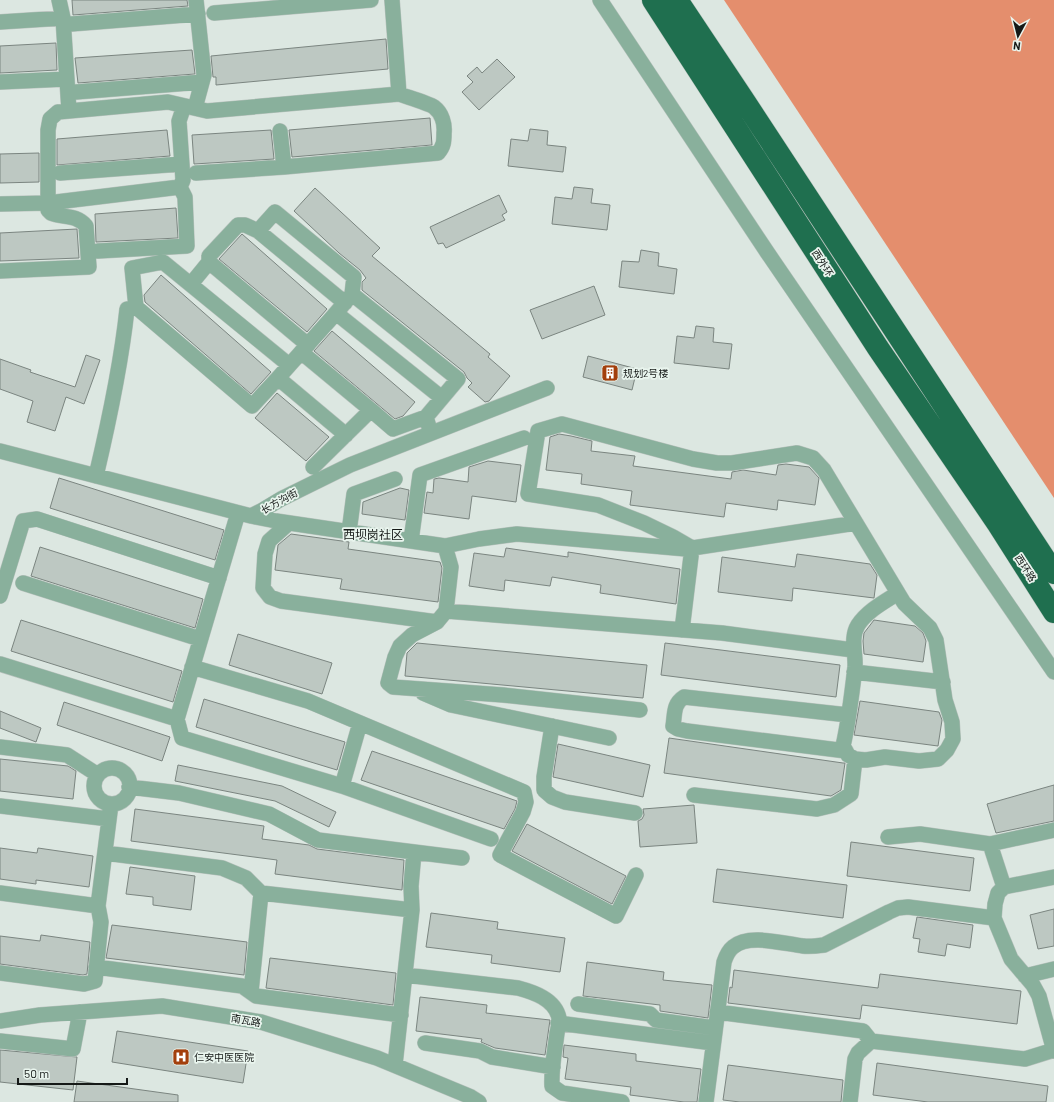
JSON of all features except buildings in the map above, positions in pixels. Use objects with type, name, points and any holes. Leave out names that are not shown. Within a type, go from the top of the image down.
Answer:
[{"type":"highway","name":"西外环","points":[[653,0],[878,348],[1007,520]]},
{"type":"highway","points":[[677,0],[743,99],[1007,520]]},
{"type":"highway","name":"西环路","points":[[1007,520],[1054,573]]},
{"type":"highway","name":"西环路","points":[[1007,520],[1054,612]]},
{"type":"street","points":[[59,0],[67,21],[67,79],[69,111]]},
{"type":"street","points":[[214,13],[371,0]]},
{"type":"street","points":[[392,0],[399,94]]},
{"type":"street","points":[[600,0],[767,252],[1054,672]]},
{"type":"street","points":[[0,22],[67,21],[197,7],[204,75],[190,107],[179,121],[183,180],[180,187],[185,197],[187,246],[98,251]]},
{"type":"street","points":[[0,82],[67,79]]},
{"type":"street","points":[[76,92],[202,82]]},
{"type":"street","points":[[0,270],[89,267],[86,226],[82,221],[75,218],[51,213],[48,210],[48,130],[50,119],[58,112],[168,102],[207,111],[399,94],[434,107],[442,117],[445,126],[443,147],[438,153],[284,167],[196,173]]},
{"type":"street","points":[[280,132],[284,167]]},
{"type":"street","points":[[60,173],[181,164]]},
{"type":"street","points":[[0,204],[48,203],[180,187]]},
{"type":"street","points":[[258,230],[275,212],[354,277],[344,303],[304,349],[252,406],[136,307],[132,268],[163,262],[289,365]]},
{"type":"street","points":[[191,284],[209,262],[209,256],[238,225],[245,225],[258,230],[344,303],[442,398],[426,417]]},
{"type":"street","points":[[209,262],[393,430],[426,417],[458,379],[344,303]]},
{"type":"street","points":[[96,476],[116,390],[124,341],[127,309]]},
{"type":"street","points":[[278,378],[346,435]]},
{"type":"street","name":"长方沟街","points":[[244,515],[261,511],[281,499],[350,465],[548,388]]},
{"type":"street","points":[[314,467],[371,410]]},
{"type":"street","points":[[426,417],[432,433]]},
{"type":"street","points":[[692,548],[644,523],[598,505],[528,494],[538,431],[562,424],[693,459],[717,463],[732,463],[797,453],[813,458],[824,470],[904,603],[930,628],[936,640],[945,700],[952,722],[953,738],[947,750],[938,759],[919,761],[885,757],[866,760],[850,755],[687,731],[673,726],[678,700],[684,697],[848,715]]},
{"type":"street","points":[[411,541],[420,475],[524,438]]},
{"type":"street","points":[[0,451],[244,515],[445,546],[479,539],[517,534],[686,549],[856,523]]},
{"type":"street","points":[[349,532],[354,494],[395,479]]},
{"type":"street","points":[[244,515],[219,578],[177,719],[182,738],[342,786],[491,840]]},
{"type":"street","points":[[0,596],[23,521],[37,519],[219,578]]},
{"type":"street","points":[[289,523],[269,541],[265,554],[263,588],[270,597],[281,601],[442,617],[682,630],[853,650]]},
{"type":"street","points":[[445,546],[451,567],[442,617],[412,636],[400,646],[388,683],[393,687],[511,696],[640,710]]},
{"type":"street","points":[[682,630],[692,548]]},
{"type":"street","points":[[23,583],[200,639]]},
{"type":"street","points":[[694,795],[817,809],[834,805],[851,794],[850,755],[843,746],[855,666],[853,650],[854,634],[864,617],[898,593]]},
{"type":"street","points":[[0,664],[177,719]]},
{"type":"street","points":[[192,667],[308,701],[524,792],[526,802],[524,812],[500,855],[616,916],[636,875]]},
{"type":"street","points":[[854,672],[943,682]]},
{"type":"street","points":[[409,688],[451,705],[609,738]]},
{"type":"street","points":[[342,786],[360,723]]},
{"type":"street","points":[[552,726],[544,777],[544,790],[552,797],[565,802],[635,813]]},
{"type":"street","points":[[0,747],[67,755],[98,775]]},
{"type":"street","points":[[107,769],[118,769],[128,778],[129,787],[127,796],[123,800],[111,804],[106,803],[97,796],[94,785],[98,775],[107,769]]},
{"type":"street","points":[[129,787],[179,793],[269,814],[318,840],[462,858]]},
{"type":"street","points":[[0,974],[84,984],[95,981],[101,922],[98,906],[111,804]]},
{"type":"street","points":[[0,806],[109,819]]},
{"type":"street","points":[[888,837],[920,834],[990,844],[1054,830]]},
{"type":"street","points":[[990,844],[1004,887]]},
{"type":"street","points":[[396,1066],[412,910],[411,886],[414,852]]},
{"type":"street","points":[[105,854],[222,868],[246,878],[261,893],[412,910]]},
{"type":"street","points":[[717,1012],[863,1031],[871,1041],[1025,1059],[1054,1050],[1039,996],[1033,985],[1012,959],[994,918],[995,904],[998,893],[1004,887],[1054,877]]},
{"type":"street","points":[[0,893],[98,906]]},
{"type":"street","points":[[251,992],[261,893]]},
{"type":"street","points":[[706,1102],[724,962],[727,953],[734,946],[742,942],[762,940],[814,947],[824,945],[898,908],[908,907],[994,918]]},
{"type":"street","points":[[96,967],[242,986],[256,996],[401,1015]]},
{"type":"street","points":[[1025,976],[1054,968]]},
{"type":"street","points":[[405,975],[518,988],[545,999],[555,1008],[559,1018],[552,1086],[562,1093],[622,1102]]},
{"type":"street","points":[[578,1004],[650,1014],[656,1020],[714,1035]]},
{"type":"street","name":"南瓦路","points":[[0,1020],[40,1015],[162,1006],[261,1022],[377,1058],[471,1097],[479,1102]]},
{"type":"street","points":[[0,1042],[73,1049],[80,1012]]},
{"type":"street","points":[[558,1023],[714,1035]]},
{"type":"street","points":[[850,1102],[855,1059],[858,1053],[871,1041]]},
{"type":"street","points":[[425,1043],[480,1051],[492,1058],[553,1067]]},
{"type":"shaded area","points":[[724,0],[1054,0],[1054,498]]},
{"type":"place","name":"规划2号楼","points":[[610,373]]},
{"type":"place","name":"仁安中医医院","points":[[181,1057]]},
{"type":"district","name":"西坝岗社区","points":[[373,535]]}]
